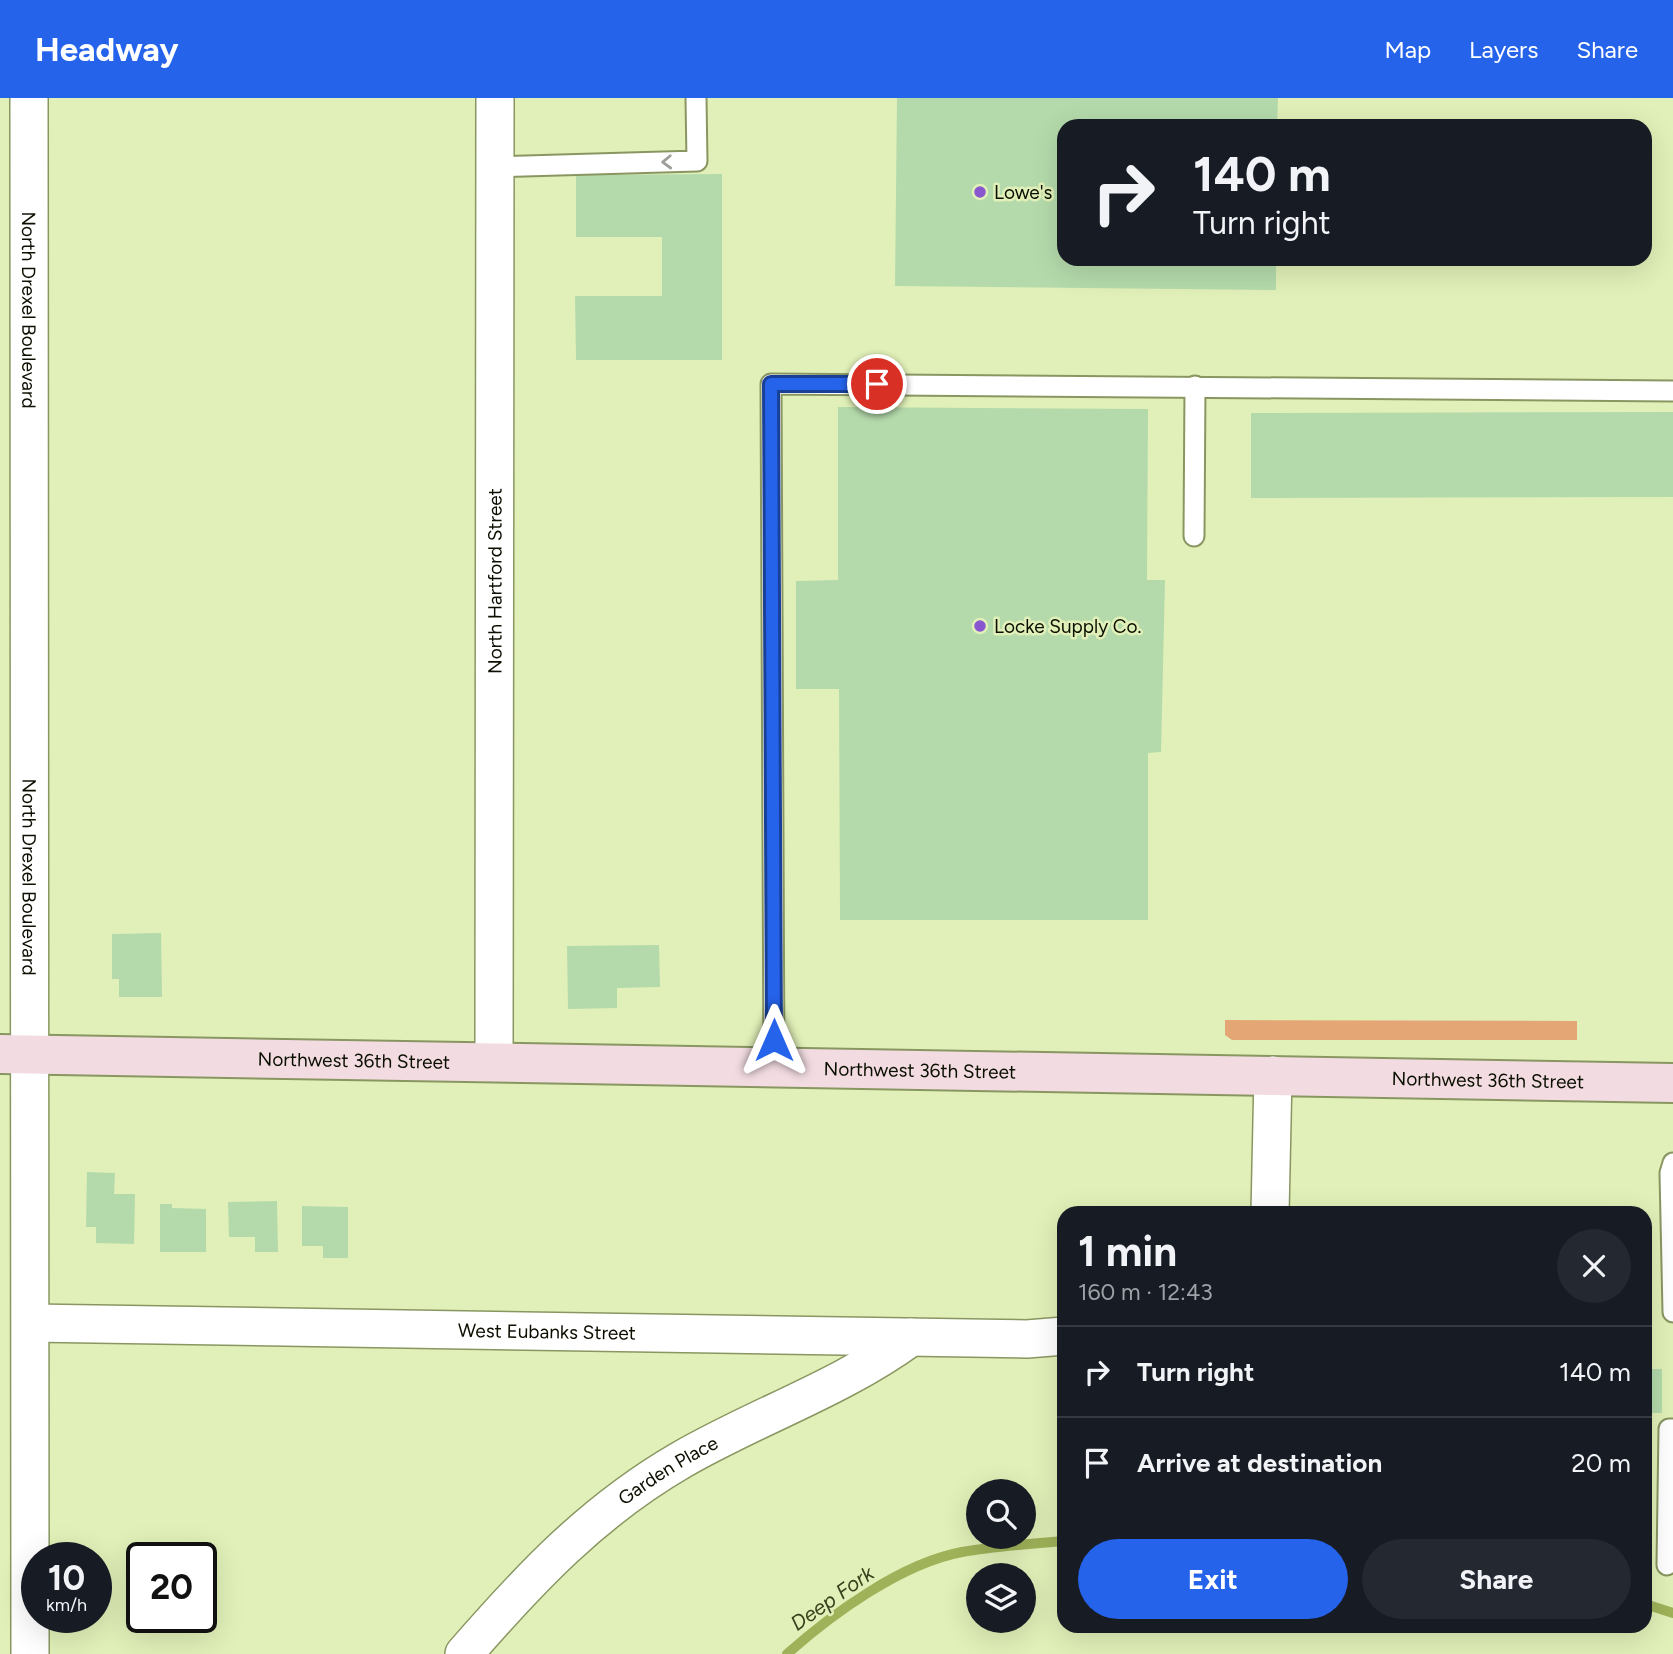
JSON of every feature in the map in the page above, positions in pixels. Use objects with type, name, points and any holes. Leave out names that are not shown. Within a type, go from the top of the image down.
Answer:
[{"type":"main road","name":"Northwest 36th Street","points":[[16,1054],[1673,1083]]},
{"type":"street","name":"North Drexel Boulevard","points":[[29,98],[16,1054],[31,1323],[30,1654]]},
{"type":"street","name":"North Hartford Street","points":[[494,1062],[495,98]]},
{"type":"street","points":[[1270,1206],[1273,1075]]},
{"type":"street","name":"West Eubanks Street","points":[[31,1323],[1027,1339],[1057,1337]]},
{"type":"street","name":"Garden Place","points":[[464,1654],[564,1544],[633,1492],[692,1454],[871,1366],[911,1337]]},
{"type":"lane","points":[[495,167],[697,161],[696,98]]},
{"type":"lane","points":[[775,1067],[771,384],[1673,391]]},
{"type":"lane","points":[[1194,536],[1195,386]]},
{"type":"lane","points":[[1673,1163],[1670,1173],[1670,1305],[1673,1311]]},
{"type":"lane","points":[[1667,1564],[1669,1429],[1673,1429]]},
{"type":"shaded area","points":[[1225,1020],[1577,1021],[1577,1040],[1232,1040],[1225,1035]]},
{"type":"building","name":"Lowe's","points":[[897,98],[1278,98],[1277,119],[1057,119],[1057,266],[1276,266],[1276,290],[895,286]]},
{"type":"building","points":[[722,174],[722,360],[576,360],[575,296],[662,296],[662,237],[576,237],[576,175]]},
{"type":"building","name":"Locke Supply Co.","points":[[838,407],[1148,409],[1147,580],[1165,580],[1161,752],[1148,753],[1148,920],[840,920],[839,689],[796,689],[796,581],[838,580]]},
{"type":"building","points":[[1673,412],[1673,497],[1251,498],[1251,413]]},
{"type":"building","points":[[161,933],[162,997],[119,997],[119,979],[112,979],[112,934]]},
{"type":"building","points":[[659,945],[660,987],[617,988],[617,1008],[568,1009],[567,946]]},
{"type":"building","points":[[87,1172],[115,1173],[114,1194],[135,1194],[134,1244],[96,1243],[96,1227],[86,1227]]},
{"type":"building","points":[[277,1201],[278,1252],[255,1252],[255,1237],[229,1237],[228,1202]]},
{"type":"building","points":[[160,1204],[172,1204],[172,1208],[206,1209],[206,1252],[160,1252]]},
{"type":"building","points":[[302,1206],[348,1207],[348,1258],[323,1258],[323,1246],[302,1246]]},
{"type":"building","points":[[1652,1369],[1662,1369],[1662,1413],[1652,1413]]},
{"type":"waterway","name":"Deep Fork","points":[[787,1654],[846,1607],[916,1567],[962,1552],[1057,1542]]},
{"type":"waterway","name":"Deep Fork","points":[[1652,1606],[1673,1613]]},
{"type":"place","name":"Lowe's","points":[[980,192]]},
{"type":"place","name":"Locke Supply Co.","points":[[980,626]]},
{"type":"route","points":[[774,1040],[771,384],[877,384]]}]
